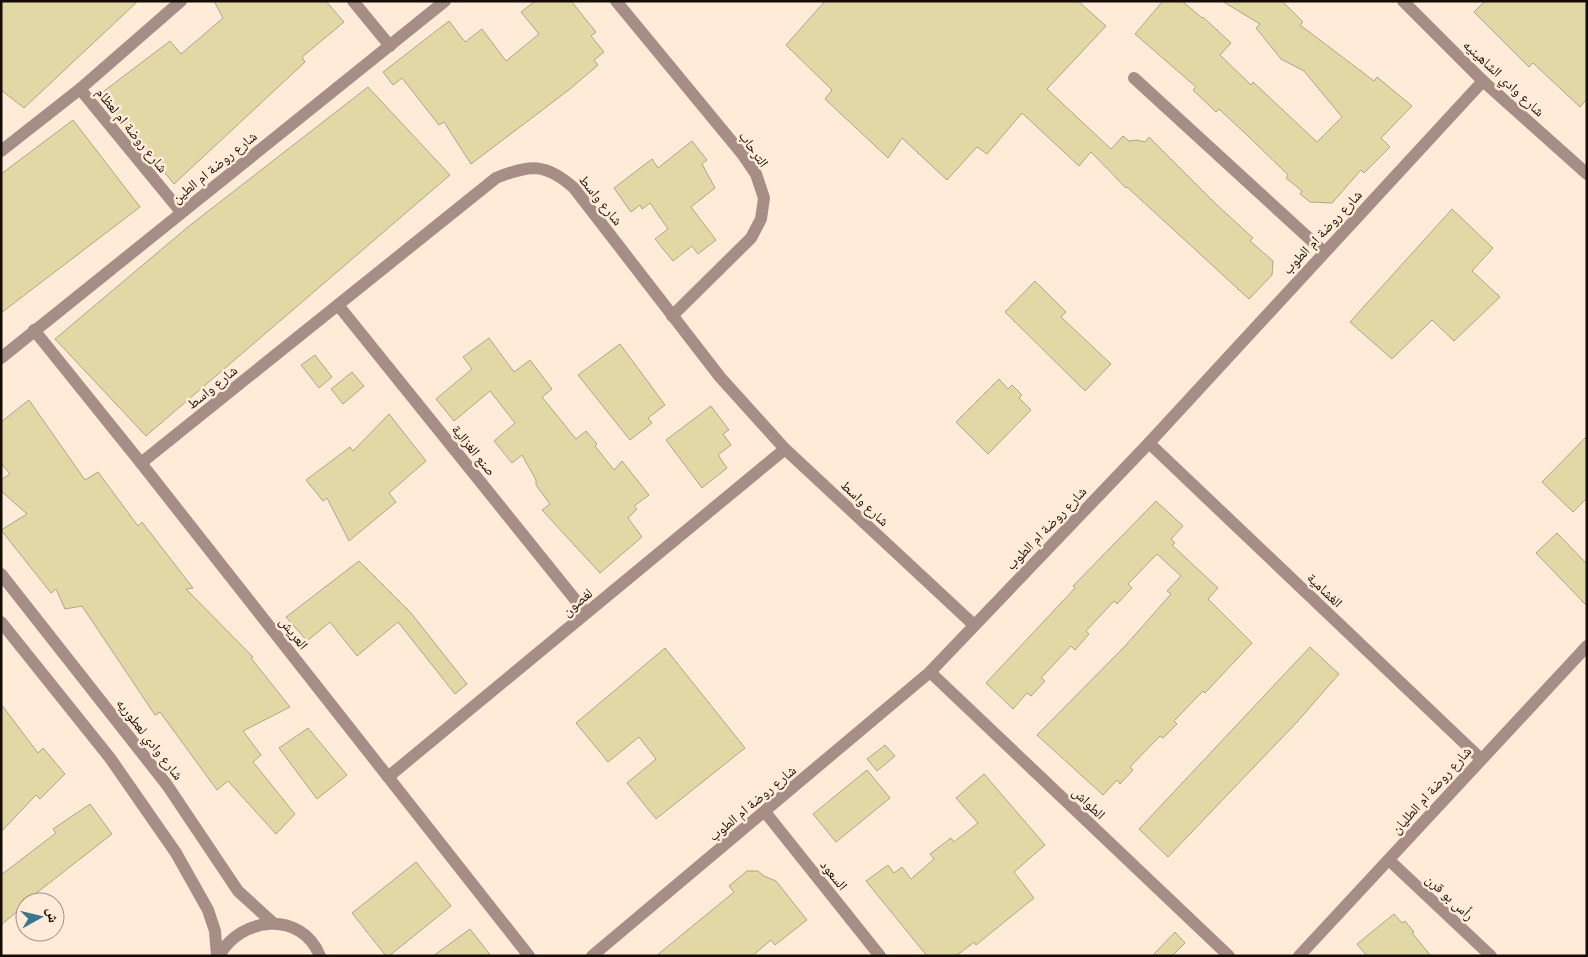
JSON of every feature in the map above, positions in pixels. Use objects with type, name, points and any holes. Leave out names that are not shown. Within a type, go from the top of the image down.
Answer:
[{"type":"street","name":"شارع روضة ام لعظام","points":[[1,151],[80,89],[181,1]]},
{"type":"street","points":[[353,1],[390,46]]},
{"type":"street","name":"شارع روضة ام الطين","points":[[1,358],[445,1]]},
{"type":"street","name":"الترحاب","points":[[616,1],[743,155],[756,174],[764,198],[761,219],[751,238],[672,316]]},
{"type":"street","name":"شارع وادي الشاهينيه","points":[[1403,1],[1482,81],[1587,174]]},
{"type":"street","points":[[1134,78],[1324,252]]},
{"type":"street","name":"شارع روضة ام الطوب","points":[[592,956],[930,672],[1149,443],[1482,81]]},
{"type":"street","name":"شارع روضة ام لعظام","points":[[80,89],[181,212]]},
{"type":"street","name":"شارع واسط","points":[[141,462],[496,178],[519,168],[542,167],[562,177],[574,188],[720,377],[785,449],[974,625]]},
{"type":"street","name":"صنع الغزالية","points":[[338,305],[586,613]]},
{"type":"street","name":"العريش","points":[[34,330],[141,462],[529,956]]},
{"type":"street","name":"الغشامية","points":[[1149,443],[1480,758]]},
{"type":"street","name":"لغصون","points":[[388,778],[785,449]]},
{"type":"street","name":"شارع وادي لعطوريه","points":[[1,574],[168,785],[238,891],[273,923]]},
{"type":"street","points":[[1,622],[110,758],[176,853],[208,910],[215,932],[218,956]]},
{"type":"street","name":"شارع روضة ام الطليان","points":[[1299,956],[1389,860],[1480,758],[1587,646]]},
{"type":"street","name":"الطواش","points":[[930,672],[1229,956]]},
{"type":"street","name":"السعود","points":[[765,812],[880,956]]},
{"type":"street","name":"رأس بو قرن","points":[[1389,860],[1491,956]]},
{"type":"street","points":[[218,956],[226,944],[239,932],[256,925],[273,923],[291,927],[306,936],[320,956]]},
{"type":"building","points":[[1,1],[138,1],[24,108],[1,90]]},
{"type":"building","points":[[214,1],[326,1],[344,22],[302,57],[305,62],[174,184],[100,94],[170,41],[181,54],[223,18]]},
{"type":"building","points":[[535,1],[571,1],[596,32],[591,36],[604,52],[594,60],[598,65],[570,89],[471,164],[444,122],[439,125],[402,78],[393,85],[383,72],[449,21],[465,42],[482,29],[506,61],[539,34],[521,12]]},
{"type":"building","points":[[825,1],[1078,1],[1106,26],[1047,89],[1111,149],[1123,136],[1129,141],[1145,142],[1149,137],[1253,238],[1250,241],[1273,261],[1272,275],[1249,299],[1126,188],[1091,152],[1079,166],[1022,113],[987,154],[977,147],[947,180],[902,138],[888,158],[825,99],[832,90],[786,45]]},
{"type":"building","points":[[1163,1],[1182,1],[1203,17],[1231,43],[1220,55],[1251,85],[1253,82],[1317,142],[1342,117],[1304,71],[1281,59],[1256,28],[1260,24],[1222,1],[1282,1],[1303,22],[1300,25],[1374,81],[1377,77],[1412,106],[1381,138],[1390,147],[1364,173],[1361,170],[1332,203],[1310,202],[1300,194],[1302,191],[1286,178],[1288,175],[1247,135],[1219,109],[1216,112],[1193,90],[1196,87],[1135,34]]},
{"type":"building","points":[[1485,1],[1587,1],[1587,99],[1580,107],[1533,63],[1529,67],[1474,12]]},
{"type":"building","points":[[368,87],[450,175],[146,436],[55,339],[189,226]]},
{"type":"building","points":[[73,120],[140,207],[1,313],[1,174]]},
{"type":"building","points":[[692,141],[707,160],[702,164],[715,188],[691,207],[716,240],[698,254],[692,246],[673,261],[655,239],[668,229],[650,203],[642,209],[640,205],[631,212],[614,188],[652,159],[658,168]]},
{"type":"building","points":[[1452,209],[1493,248],[1472,271],[1500,297],[1454,341],[1432,320],[1392,359],[1350,322]]},
{"type":"building","points":[[1035,281],[1066,312],[1061,317],[1111,364],[1085,391],[1005,312]]},
{"type":"building","points":[[489,338],[514,372],[530,360],[552,389],[542,397],[576,439],[586,431],[614,470],[622,461],[649,495],[634,506],[637,509],[628,518],[642,537],[600,573],[542,510],[550,504],[536,485],[536,480],[522,455],[512,463],[494,441],[515,423],[490,391],[454,421],[436,399],[472,369],[463,357]]},
{"type":"building","points":[[620,344],[665,405],[648,418],[652,423],[630,440],[578,375]]},
{"type":"building","points":[[315,355],[332,377],[319,388],[301,365]]},
{"type":"building","points":[[352,372],[364,386],[343,404],[331,389]]},
{"type":"building","points":[[999,379],[1008,389],[1012,385],[1022,395],[1019,398],[1031,410],[988,454],[956,422]]},
{"type":"building","points":[[29,400],[85,480],[98,472],[138,526],[142,522],[193,588],[186,589],[253,657],[251,658],[290,707],[243,731],[261,755],[253,762],[295,814],[276,834],[228,781],[217,790],[160,712],[155,715],[82,606],[65,609],[56,589],[51,593],[1,530],[27,514],[1,491],[1,480],[10,474],[1,463],[1,422]]},
{"type":"building","points":[[711,406],[729,430],[723,434],[731,445],[718,455],[727,468],[702,488],[666,440]]},
{"type":"building","points":[[389,414],[426,461],[389,493],[396,502],[349,541],[327,498],[323,501],[306,480],[350,447],[353,451]]},
{"type":"building","points":[[1587,436],[1587,498],[1573,512],[1542,482]]},
{"type":"building","points":[[1156,501],[1183,526],[1171,539],[1175,543],[1172,545],[1218,588],[1208,599],[1252,643],[1205,693],[1203,691],[1174,721],[1177,724],[1163,738],[1160,736],[1130,767],[1133,770],[1120,784],[1117,780],[1103,795],[1037,735],[1126,645],[1171,594],[1167,591],[1181,576],[1157,554],[1128,584],[1132,588],[1117,604],[1114,601],[1086,631],[1089,634],[1075,650],[1071,646],[1041,678],[1045,681],[1031,696],[1027,693],[1013,709],[986,683],[1075,588],[1073,586]]},
{"type":"building","points":[[1557,533],[1587,564],[1587,606],[1536,553]]},
{"type":"building","points":[[359,561],[411,613],[467,684],[455,694],[398,622],[357,656],[330,622],[307,641],[286,617]]},
{"type":"building","points":[[1310,647],[1339,674],[1297,722],[1168,857],[1139,829]]},
{"type":"building","points":[[665,648],[745,748],[656,819],[627,783],[656,759],[639,737],[608,762],[576,723]]},
{"type":"building","points":[[1,704],[38,753],[43,748],[65,774],[40,799],[36,795],[1,832]]},
{"type":"building","points":[[308,728],[347,775],[317,799],[279,748]]},
{"type":"building","points":[[885,745],[895,756],[877,771],[867,759]]},
{"type":"building","points":[[867,770],[890,798],[836,842],[813,814]]},
{"type":"building","points":[[984,774],[1045,845],[1014,872],[1034,898],[976,945],[974,942],[956,956],[927,956],[866,881],[888,865],[894,873],[902,867],[911,879],[934,859],[930,854],[951,838],[954,842],[978,823],[956,798]]},
{"type":"building","points":[[90,804],[112,834],[38,892],[15,892],[15,913],[1,925],[1,875],[56,833],[53,829]]},
{"type":"building","points":[[416,862],[451,906],[389,956],[386,956],[352,913]]},
{"type":"building","points":[[747,871],[758,871],[776,881],[807,920],[775,945],[771,940],[752,956],[656,956],[734,892],[729,886]]},
{"type":"building","points":[[1394,914],[1402,923],[1405,921],[1414,932],[1412,933],[1431,956],[1367,956],[1357,944]]},
{"type":"building","points":[[470,929],[491,956],[433,956]]},
{"type":"building","points":[[1175,932],[1185,943],[1172,956],[1152,956]]}]
